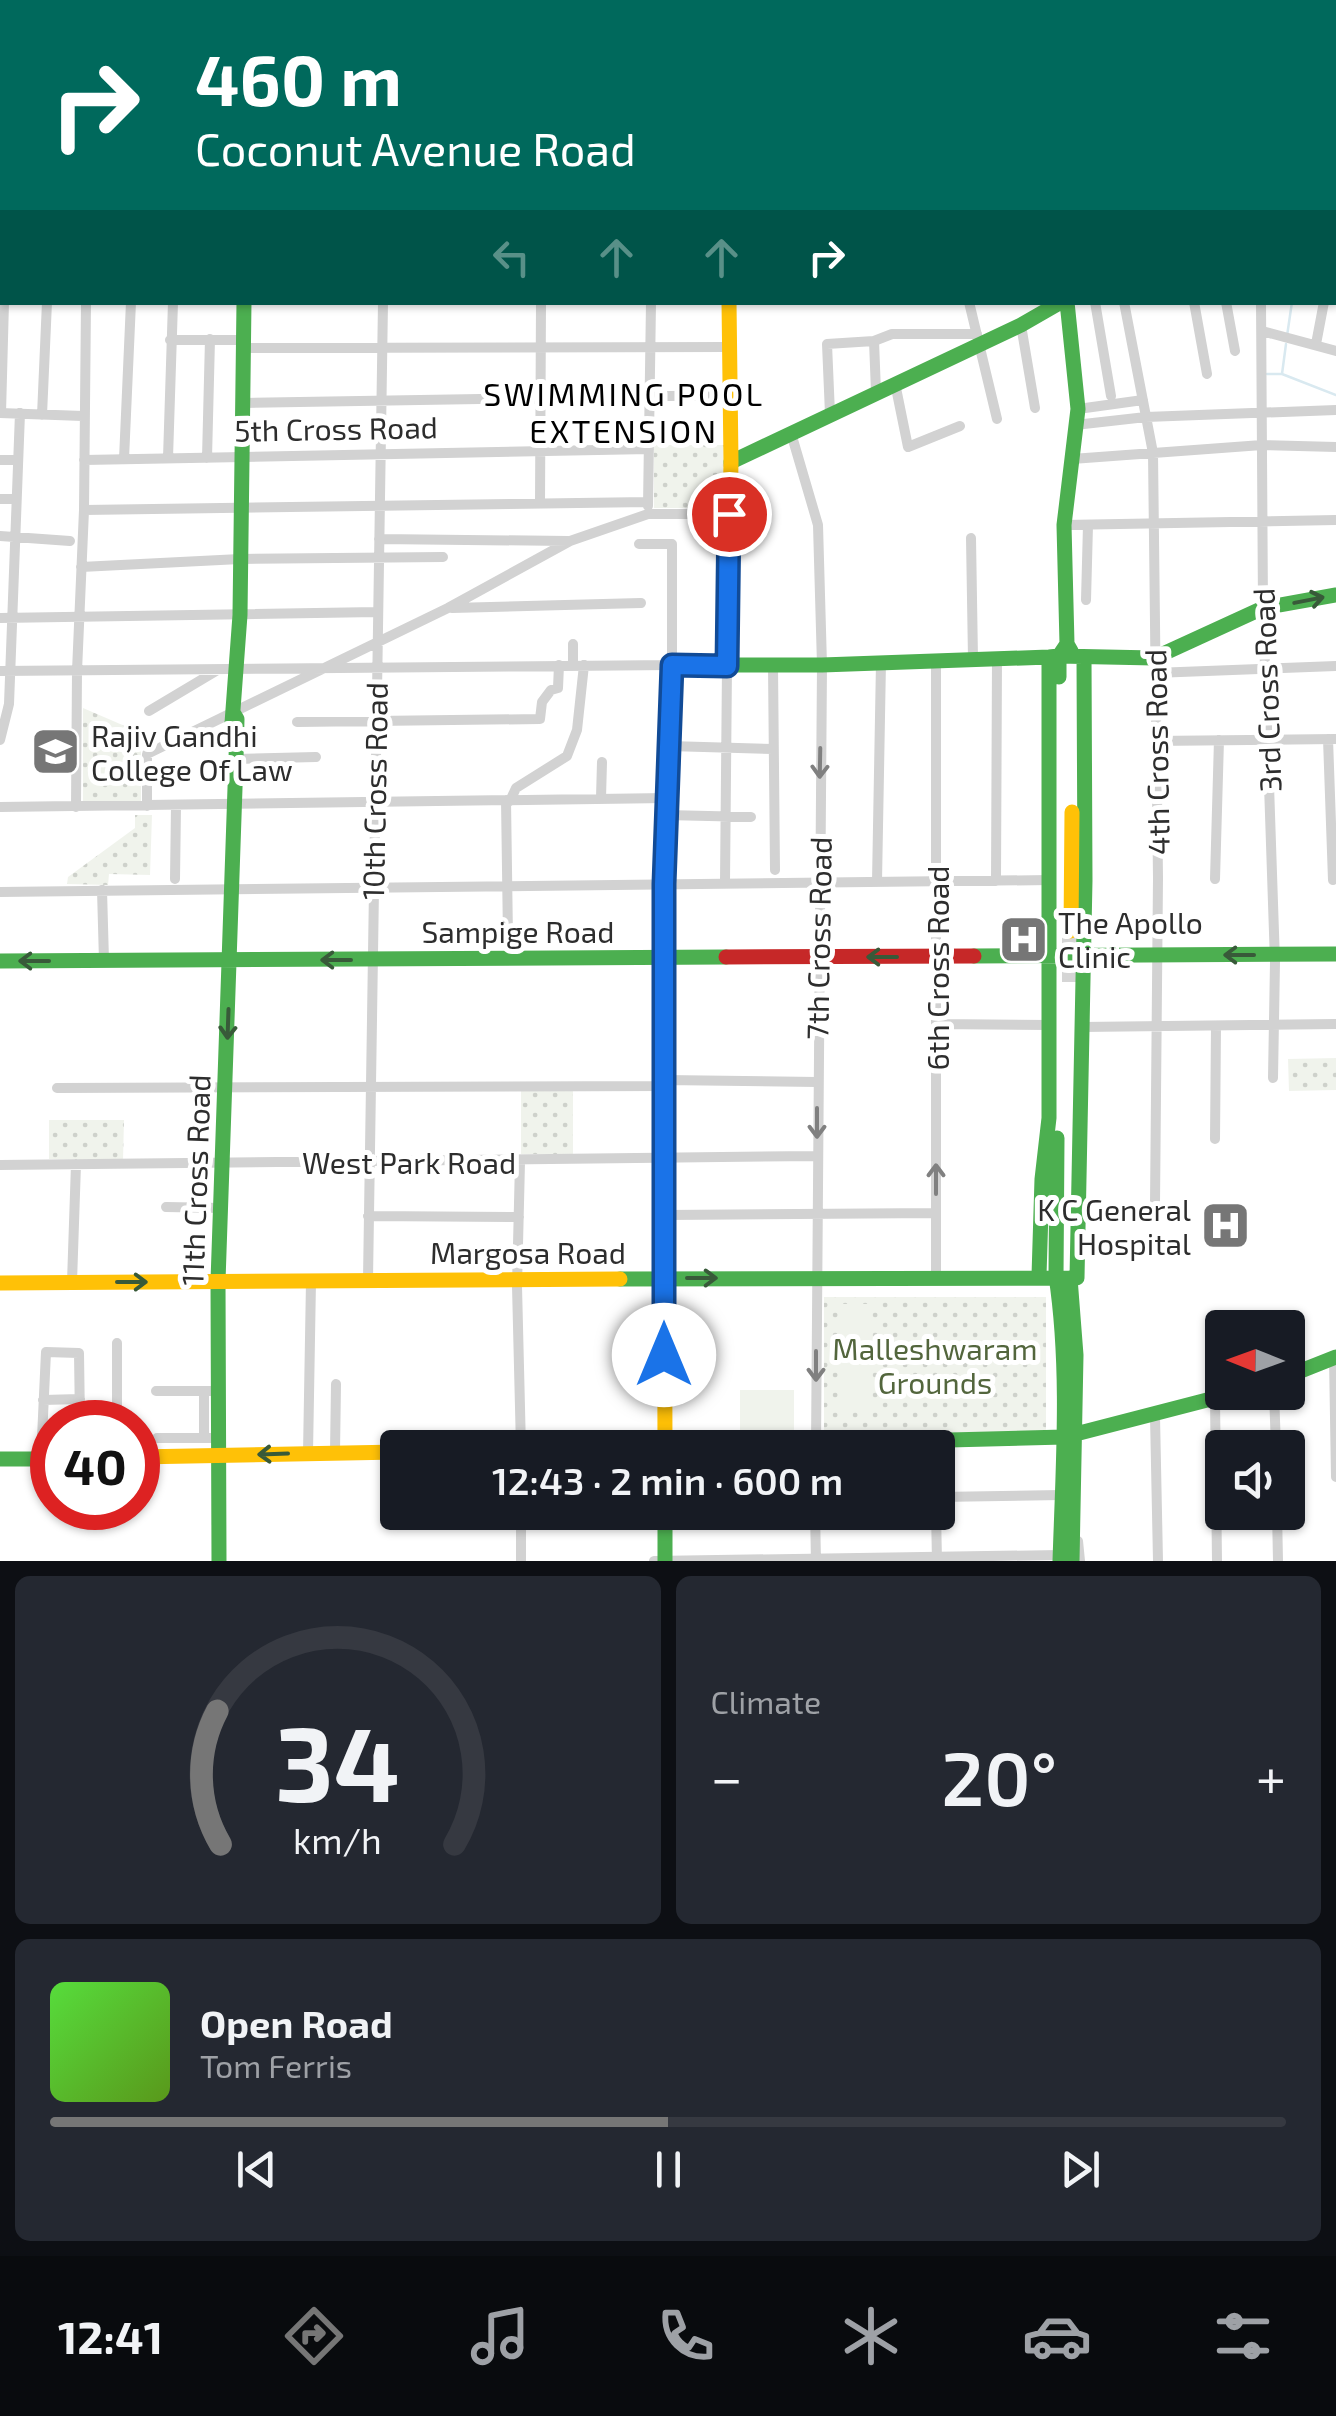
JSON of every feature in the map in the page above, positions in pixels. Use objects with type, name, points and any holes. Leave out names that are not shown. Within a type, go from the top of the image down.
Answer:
[{"type":"main road","name":"11th Cross Road","points":[[219,1561],[218,1456],[211,1438],[211,1391],[226,1087],[234,712],[240,615],[244,305]]},
{"type":"main road","points":[[727,666],[731,462],[728,305]]},
{"type":"main road","points":[[731,462],[978,338],[1021,325],[1058,305]]},
{"type":"main road","points":[[1061,1277],[1082,1026],[1084,956],[1064,525],[1077,417],[1064,305]]},
{"type":"main road","points":[[665,1430],[664,884],[672,665],[822,665],[1067,654],[1154,665],[1263,608],[1336,594]]},
{"type":"main road","points":[[1067,654],[1064,931],[1059,688],[1067,654]]},
{"type":"main road","points":[[1061,1277],[1042,1179],[1048,1118],[1050,880],[1067,654]]},
{"type":"main road","name":"11th Cross Road","points":[[233,804],[237,719],[234,712]]},
{"type":"main road","name":"Sampige Road","points":[[0,962],[1336,954]]},
{"type":"main road","points":[[1064,982],[1061,1277],[1073,1521],[1064,1559]]},
{"type":"main road","name":"Margosa Road","points":[[0,1283],[1061,1277]]},
{"type":"main road","points":[[1305,1369],[1335,1358]]},
{"type":"main road","points":[[955,1443],[1070,1436],[1205,1403]]},
{"type":"main road","points":[[1064,1559],[1061,1495],[1070,1436]]},
{"type":"main road","points":[[160,1457],[380,1452]]},
{"type":"main road","points":[[0,1459],[30,1459]]},
{"type":"main road","points":[[665,1530],[665,1561]]},
{"type":"street","points":[[4,305],[0,414],[83,416]]},
{"type":"street","points":[[42,415],[46,305]]},
{"type":"street","points":[[76,807],[86,305]]},
{"type":"street","points":[[124,459],[131,305]]},
{"type":"street","points":[[168,458],[172,305]]},
{"type":"street","name":"10th Cross Road","points":[[368,1280],[383,305]]},
{"type":"street","points":[[540,504],[541,305]]},
{"type":"street","points":[[648,508],[651,305]]},
{"type":"street","points":[[970,305],[997,419]]},
{"type":"street","points":[[1096,305],[1111,396]]},
{"type":"street","name":"4th Cross Road","points":[[1125,305],[1153,452],[1155,1204]]},
{"type":"street","points":[[1195,305],[1208,374]]},
{"type":"street","points":[[1227,305],[1235,350]]},
{"type":"street","name":"3rd Cross Road","points":[[1261,305],[1263,608],[1275,955],[1273,1078]]},
{"type":"street","points":[[1316,344],[1323,305]]},
{"type":"street","points":[[1021,325],[1035,408]]},
{"type":"street","points":[[1262,330],[1336,351]]},
{"type":"street","points":[[830,414],[827,344],[874,341],[892,334],[978,338]]},
{"type":"street","points":[[208,458],[210,339]]},
{"type":"street","points":[[170,340],[382,348],[728,347]]},
{"type":"street","points":[[874,341],[876,392]]},
{"type":"street","points":[[895,383],[908,446],[960,426]]},
{"type":"street","points":[[244,403],[730,396]]},
{"type":"street","points":[[1077,417],[1142,400]]},
{"type":"street","points":[[1077,417],[1336,410]]},
{"type":"street","points":[[0,740],[9,704],[6,618],[15,539],[20,413]]},
{"type":"street","name":"7th Cross Road","points":[[791,433],[818,525],[822,665],[816,1430]]},
{"type":"street","points":[[1072,459],[1262,445],[1336,447]]},
{"type":"street","name":"5th Cross Road","points":[[84,460],[649,449]]},
{"type":"street","points":[[0,460],[18,460]]},
{"type":"street","points":[[0,500],[15,500]]},
{"type":"street","points":[[84,510],[540,504],[729,514]]},
{"type":"street","points":[[147,806],[147,754],[448,608],[570,540],[648,508]]},
{"type":"street","points":[[1064,525],[1336,520]]},
{"type":"street","points":[[1086,600],[1088,524]]},
{"type":"street","points":[[0,536],[70,542]]},
{"type":"street","points":[[970,538],[973,660]]},
{"type":"street","points":[[379,539],[570,540]]},
{"type":"street","points":[[5,671],[672,665],[672,544],[639,544]]},
{"type":"street","points":[[81,566],[240,559],[444,557]]},
{"type":"street","points":[[0,566],[13,567]]},
{"type":"street","points":[[448,608],[641,603]]},
{"type":"street","points":[[6,618],[378,612]]},
{"type":"street","points":[[508,938],[508,801],[516,788],[567,756],[578,730],[578,665],[574,644]]},
{"type":"street","points":[[996,880],[997,658]]},
{"type":"street","name":"6th Cross Road","points":[[936,660],[936,1276]]},
{"type":"street","points":[[878,882],[881,662]]},
{"type":"street","points":[[296,722],[540,719],[542,702],[551,690],[558,688],[558,665]]},
{"type":"street","points":[[1154,665],[1336,666]]},
{"type":"street","points":[[725,883],[727,666]]},
{"type":"street","points":[[773,666],[775,870]]},
{"type":"street","points":[[150,711],[217,670]]},
{"type":"street","points":[[1154,742],[1332,739],[1332,880]]},
{"type":"street","points":[[1215,879],[1219,740]]},
{"type":"street","points":[[668,746],[772,749]]},
{"type":"street","points":[[236,759],[316,757]]},
{"type":"street","points":[[601,798],[602,762]]},
{"type":"street","points":[[0,807],[601,798],[726,817],[751,817]]},
{"type":"street","points":[[175,885],[176,806]]},
{"type":"street","points":[[0,892],[175,885],[230,888],[1050,880]]},
{"type":"street","points":[[102,890],[104,961]]},
{"type":"street","points":[[936,1024],[1049,1025]]},
{"type":"street","points":[[1082,1026],[1336,1024]]},
{"type":"street","points":[[1216,1026],[1216,1139]]},
{"type":"street","points":[[57,1088],[817,1082]]},
{"type":"street","name":"West Park Road","points":[[0,1165],[817,1156]]},
{"type":"street","points":[[520,1162],[521,1430]]},
{"type":"street","points":[[72,1282],[76,1164]]},
{"type":"street","points":[[166,1207],[221,1208]]},
{"type":"street","points":[[666,1216],[936,1213]]},
{"type":"street","points":[[368,1216],[518,1217]]},
{"type":"street","points":[[308,1452],[311,1281]]},
{"type":"street","points":[[117,1342],[117,1400]]},
{"type":"street","points":[[42,1400],[46,1352],[80,1353],[80,1400]]},
{"type":"street","points":[[1335,1358],[1336,1477]]},
{"type":"street","points":[[335,1452],[336,1384]]},
{"type":"street","points":[[156,1391],[211,1391]]},
{"type":"street","points":[[1215,1410],[1217,1561]]},
{"type":"street","points":[[1155,1416],[1158,1561]]},
{"type":"street","points":[[160,1438],[211,1438]]},
{"type":"street","points":[[955,1497],[1061,1495]]},
{"type":"street","points":[[1073,1521],[1080,1561]]},
{"type":"street","points":[[521,1530],[521,1561]]},
{"type":"street","points":[[815,1530],[816,1560]]},
{"type":"street","points":[[936,1530],[937,1558]]},
{"type":"street","points":[[1277,1530],[1278,1561]]},
{"type":"street","points":[[654,1561],[1064,1559]]},
{"type":"green space","points":[[654,445],[726,445],[725,481],[694,508],[654,508]]},
{"type":"green space","points":[[83,708],[141,733],[141,802],[83,802]]},
{"type":"green space","points":[[135,815],[152,815],[150,875],[109,874],[108,885],[67,884],[68,877],[135,828]]},
{"type":"green space","points":[[1336,1058],[1336,1090],[1289,1091],[1288,1059]]},
{"type":"green space","points":[[521,1091],[573,1091],[573,1154],[521,1154]]},
{"type":"green space","points":[[49,1120],[124,1120],[123,1160],[49,1159]]},
{"type":"green space","name":"Malleshwaram Grounds","points":[[824,1297],[1046,1297],[1046,1433],[824,1430]]},
{"type":"green space","points":[[840,1304],[872,1304],[871,1412],[839,1412]]},
{"type":"green space","points":[[740,1390],[794,1390],[794,1430],[740,1430]]},
{"type":"waterway","points":[[1287,336],[1292,305]]},
{"type":"waterway","points":[[1282,374],[1286,344]]},
{"type":"waterway","points":[[1267,374],[1282,374],[1336,395]]},
{"type":"tunnel","points":[[1071,931],[1071,982]]},
{"type":"traffic: fast","points":[[232,723],[240,615],[244,305]]},
{"type":"traffic: fast","points":[[731,462],[1056,305]]},
{"type":"traffic: fast","points":[[1067,305],[1078,409],[1064,525],[1067,644],[1071,651]]},
{"type":"traffic: fast","points":[[1059,677],[1059,656],[1154,658],[1263,608],[1336,595]]},
{"type":"traffic: fast","points":[[664,1073],[664,884],[672,665],[822,665],[1049,657],[1059,656],[1067,644]]},
{"type":"traffic: fast","points":[[1039,1276],[1042,1179],[1049,1118],[1049,657]]},
{"type":"traffic: fast","points":[[620,1279],[1077,1278],[1085,880],[1084,657]]},
{"type":"traffic: fast","points":[[219,1561],[218,1281],[236,759],[234,714]]},
{"type":"traffic: fast","points":[[974,956],[1336,954]]},
{"type":"traffic: fast","points":[[0,961],[726,957]]},
{"type":"traffic: fast","points":[[1056,1276],[1057,1138]]},
{"type":"traffic: fast","points":[[1056,1276],[1064,1383],[1060,1561]]},
{"type":"traffic: fast","points":[[1070,1278],[1076,1355],[1072,1561]]},
{"type":"traffic: fast","points":[[1305,1369],[1336,1357]]},
{"type":"traffic: fast","points":[[955,1440],[1064,1437],[1205,1401]]},
{"type":"traffic: fast","points":[[0,1459],[30,1459]]},
{"type":"traffic: fast","points":[[665,1530],[665,1561]]},
{"type":"traffic: slow","points":[[727,666],[729,305]]},
{"type":"traffic: slow","points":[[1071,931],[1072,812]]},
{"type":"traffic: slow","points":[[664,1073],[665,1430]]},
{"type":"traffic: slow","points":[[0,1283],[620,1279]]},
{"type":"traffic: slow","points":[[160,1457],[380,1452]]},
{"type":"traffic: jam","points":[[726,957],[974,956]]},
{"type":"place","name":"Rajiv Gandhi College Of Law","points":[[56,752]]},
{"type":"place","name":"The Apollo Clinic","points":[[1023,939]]},
{"type":"place","name":"K C General Hospital","points":[[1226,1226]]},
{"type":"district","name":"SWIMMING POOL EXTENSION","points":[[624,412]]},
{"type":"route","points":[[664,1355],[664,884],[672,665],[727,666],[729,514]]}]
